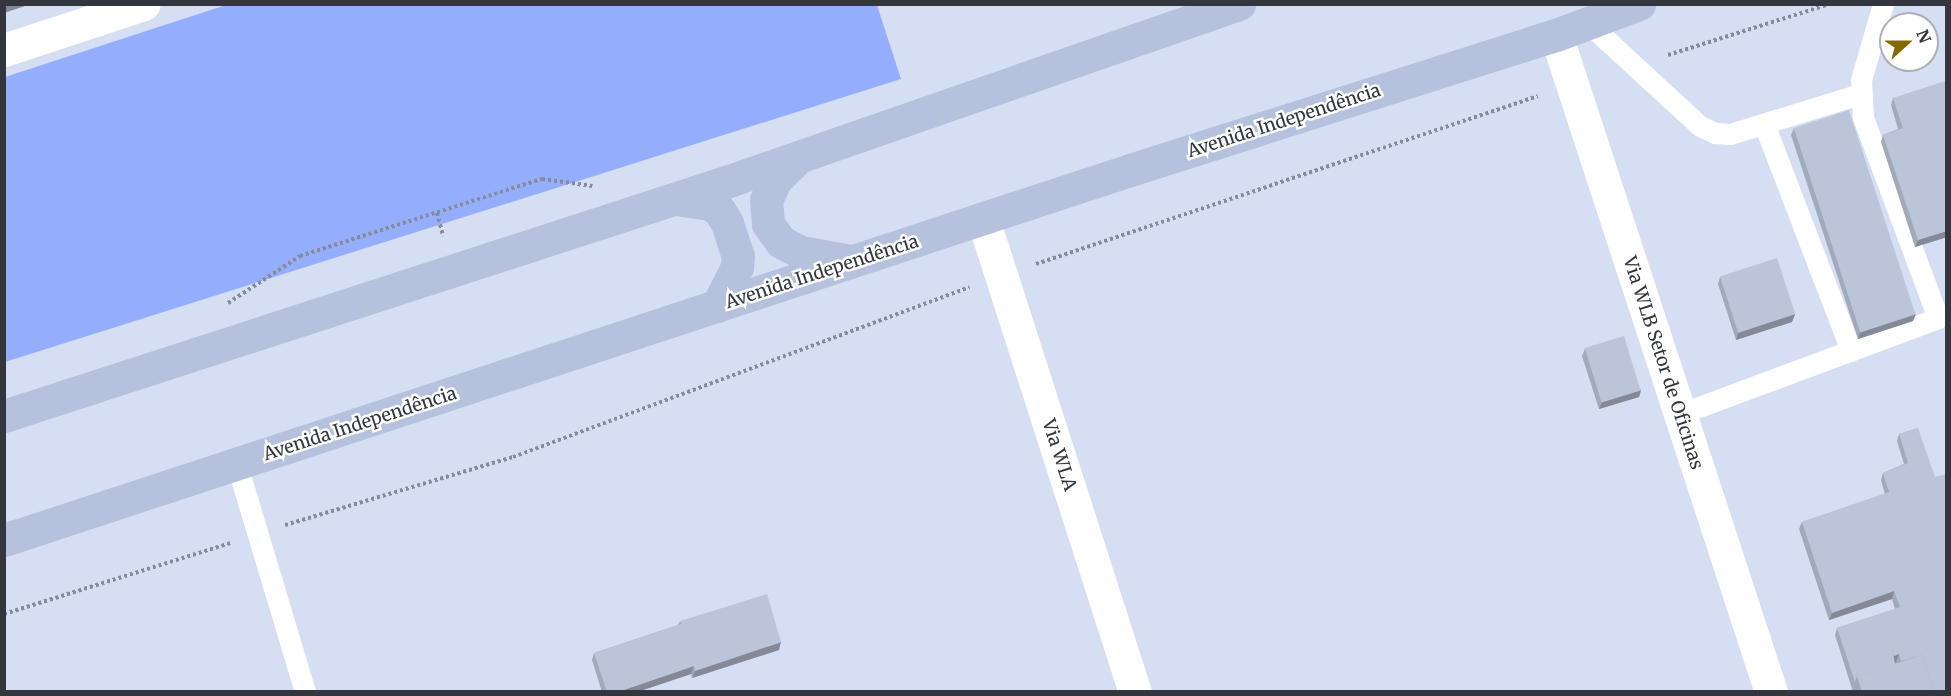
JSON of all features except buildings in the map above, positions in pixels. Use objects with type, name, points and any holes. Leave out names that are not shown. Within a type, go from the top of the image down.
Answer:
[{"type":"main road","points":[[4,416],[674,199],[1239,4]]},
{"type":"main road","name":"Avenida Independência","points":[[4,540],[983,219],[1556,35],[1639,4]]},
{"type":"main road","points":[[799,156],[776,179],[766,200],[768,224],[781,242],[801,252],[854,262]]},
{"type":"main road","points":[[674,199],[710,204],[719,210],[727,223],[738,256],[737,267],[717,306]]},
{"type":"street","points":[[4,50],[144,4]]},
{"type":"street","name":"Via WLB Setor de Oficinas","points":[[1556,35],[1771,692]]},
{"type":"street","name":"Via WLA","points":[[983,219],[1135,692]]},
{"type":"lane","points":[[1680,414],[1938,318],[1863,117],[1861,80],[1883,4]]},
{"type":"lane","points":[[1588,23],[1700,126],[1715,133],[1730,134],[1860,94]]},
{"type":"lane","points":[[1764,124],[1851,351]]},
{"type":"lane","points":[[237,465],[305,692]]},
{"type":"path","points":[[1636,65],[1830,4]]},
{"type":"path","points":[[4,614],[513,457],[1001,276],[1572,84]]},
{"type":"path","points":[[222,307],[300,256],[542,179],[595,186]]},
{"type":"shaded area","points":[[226,5],[877,5],[901,79],[5,362],[5,77]]}]
